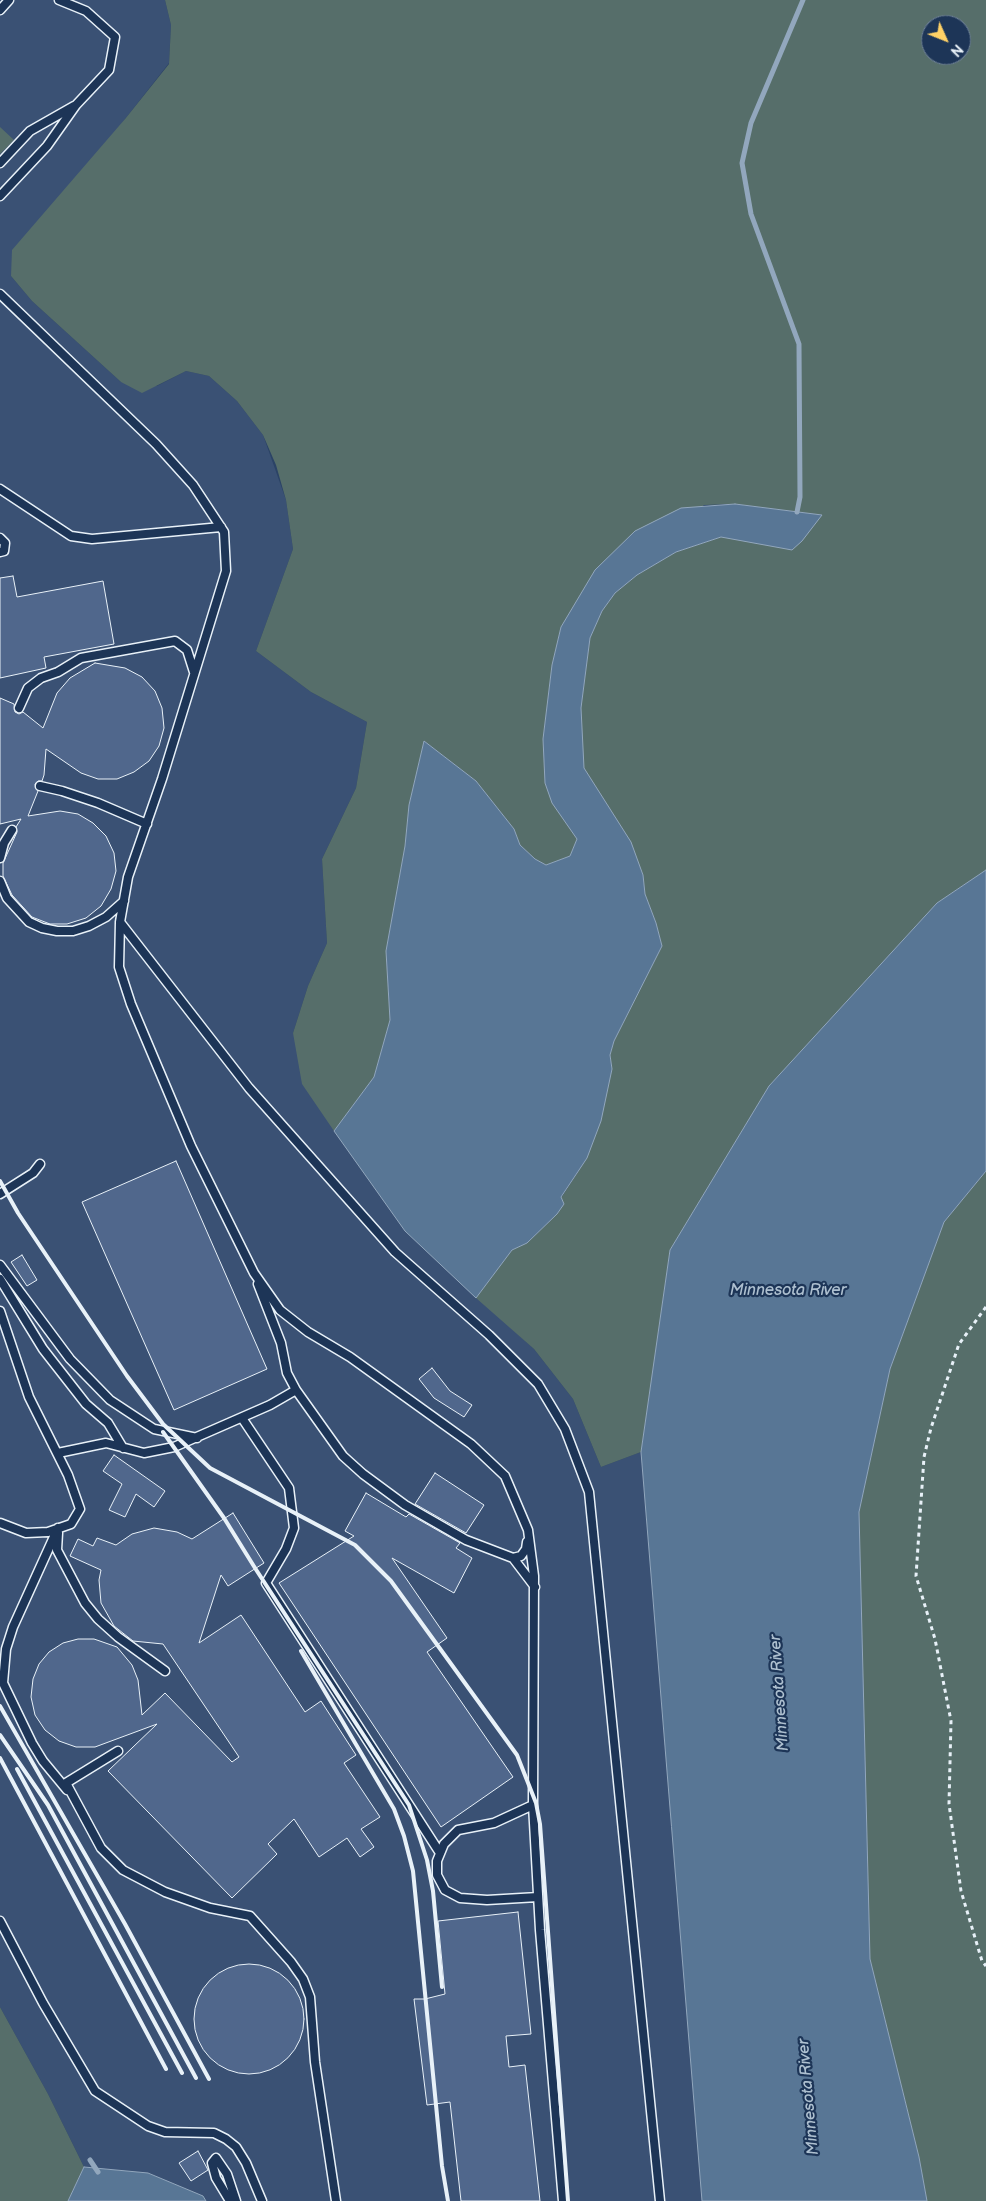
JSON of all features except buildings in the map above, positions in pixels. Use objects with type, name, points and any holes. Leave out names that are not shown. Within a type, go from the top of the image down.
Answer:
[{"type":"lane","points":[[0,10],[9,0]]},
{"type":"lane","points":[[0,196],[46,146],[76,105],[109,70],[115,36],[86,11],[58,0]]},
{"type":"lane","points":[[0,163],[30,131],[76,105]]},
{"type":"lane","points":[[0,294],[156,444],[193,485],[224,532],[226,571],[147,824],[128,877],[120,922],[119,967],[132,1004],[191,1146],[254,1273],[281,1343],[287,1374],[296,1390],[342,1456],[363,1474],[405,1505],[466,1540],[513,1558],[534,1587]]},
{"type":"lane","points":[[0,488],[71,536],[92,539],[221,526]]},
{"type":"lane","points":[[0,538],[4,543],[4,551],[0,552]]},
{"type":"lane","points":[[19,708],[28,688],[41,678],[58,672],[81,658],[175,641],[187,650],[194,672]]},
{"type":"lane","points":[[40,786],[98,803],[147,824]]},
{"type":"lane","points":[[0,858],[4,843],[12,830]]},
{"type":"lane","points":[[0,881],[7,898],[29,922],[56,931],[73,931],[89,926],[106,917],[124,902]]},
{"type":"lane","points":[[120,922],[249,1088],[394,1252],[489,1335],[538,1384],[565,1429],[589,1492],[660,2201]]},
{"type":"lane","points":[[0,1194],[33,1173],[40,1164]]},
{"type":"lane","points":[[0,1265],[64,1353],[110,1400],[154,1429],[198,1438]]},
{"type":"lane","points":[[254,1273],[280,1310],[308,1332],[350,1357],[471,1444],[505,1476],[528,1530],[534,1587],[533,1805],[538,1897],[563,2201]]},
{"type":"lane","points":[[0,1279],[43,1349],[86,1404],[108,1423],[123,1448]]},
{"type":"lane","points":[[0,1311],[29,1396],[58,1453],[80,1508],[71,1524],[48,1532],[26,1533],[0,1523]]},
{"type":"lane","points":[[58,1453],[106,1444],[144,1453],[174,1447],[242,1418],[296,1390]]},
{"type":"lane","points":[[242,1418],[289,1488],[294,1528],[286,1549],[266,1583],[440,1853]]},
{"type":"lane","points":[[58,1528],[57,1550],[85,1604],[118,1637],[165,1671]]},
{"type":"lane","points":[[58,1528],[13,1628],[6,1649],[3,1683],[32,1743],[43,1761],[68,1791],[101,1848],[123,1870],[165,1892],[210,1908],[250,1916],[291,1962],[303,1980],[310,1996],[315,2062],[336,2201]]},
{"type":"lane","points":[[513,1558],[521,1556],[526,1549],[528,1530]]},
{"type":"lane","points":[[68,1791],[66,1783],[118,1751]]},
{"type":"lane","points":[[533,1805],[494,1823],[458,1830],[444,1844],[437,1861],[437,1874],[445,1890],[460,1898],[487,1900],[538,1897]]},
{"type":"lane","points":[[0,1921],[43,2002],[95,2091],[148,2126],[165,2132],[214,2133],[226,2139],[236,2147],[246,2163],[262,2201]]},
{"type":"lane","points":[[230,2201],[216,2178],[212,2163],[216,2158],[227,2174],[236,2201]]},
{"type":"path","points":[[986,1307],[959,1344],[931,1428],[924,1457],[916,1576],[935,1639],[951,1721],[949,1804],[961,1891],[982,1961],[986,1966]]},
{"type":"shaded area","points":[[0,0],[165,0],[171,25],[169,63],[125,119],[11,276],[32,301],[121,382],[157,386],[186,371],[209,376],[237,401],[263,435],[286,500],[293,549],[256,651],[311,692],[367,722],[356,788],[322,859],[327,943],[308,986],[293,1033],[405,1231],[534,1349],[573,1399],[601,1467],[641,1452],[702,2201],[206,2201],[203,2196],[148,2173],[84,2167],[48,2094],[0,2007]]},
{"type":"green space","points":[[165,0],[986,0],[986,870],[937,903],[769,1086],[670,1250],[641,1452],[601,1467],[573,1399],[534,1349],[476,1298],[512,1250],[527,1243],[557,1214],[564,1204],[561,1198],[587,1158],[612,1069],[610,1055],[614,1041],[662,946],[645,894],[643,875],[618,825],[583,768],[581,708],[590,638],[602,611],[615,593],[637,575],[676,552],[721,537],[745,540],[822,515],[735,504],[704,505],[572,610],[561,627],[552,665],[543,739],[545,783],[577,839],[570,856],[546,865],[535,859],[520,845],[514,829],[476,781],[424,741],[409,805],[405,846],[386,951],[390,1020],[374,1077],[334,1131],[302,1084],[293,1033],[308,986],[327,943],[322,859],[356,788],[367,722],[311,692],[256,651],[293,549],[286,500],[276,465],[263,435],[237,401],[209,376],[186,371],[142,393],[121,382],[32,301],[11,276],[12,250],[125,119],[169,64],[171,25]]},
{"type":"green space","points":[[0,127],[14,140],[0,154]]},
{"type":"green space","points":[[986,1171],[986,2201],[927,2201],[919,2157],[870,1959],[859,1512],[890,1369],[944,1222]]},
{"type":"green space","points":[[0,2007],[48,2094],[84,2167],[68,2201],[0,2201]]},
{"type":"water","points":[[735,504],[822,515],[802,541],[792,550],[721,537],[676,552],[637,575],[615,593],[602,611],[590,638],[581,708],[584,768],[631,842],[643,875],[645,894],[662,946],[614,1041],[610,1055],[612,1069],[601,1121],[587,1158],[561,1197],[564,1204],[557,1214],[527,1243],[512,1250],[476,1298],[405,1231],[334,1131],[374,1077],[390,1020],[386,951],[405,846],[409,805],[424,741],[476,781],[514,829],[520,845],[535,859],[546,865],[570,856],[577,839],[552,803],[545,783],[543,739],[552,665],[561,627],[595,570],[635,531],[681,508]]},
{"type":"water","name":"Minnesota River","points":[[986,870],[986,1171],[944,1222],[890,1369],[859,1512],[870,1959],[919,2157],[927,2201],[702,2201],[641,1452],[670,1250],[769,1086],[937,903]]},
{"type":"water","points":[[84,2167],[148,2173],[203,2196],[206,2201],[68,2201]]},
{"type":"waterway","points":[[797,512],[800,497],[799,344],[751,214],[742,163],[751,123],[803,0]]},
{"type":"waterway","points":[[90,2160],[98,2172]]},
{"type":"railway","points":[[0,1181],[18,1213],[127,1376],[163,1424],[210,1468],[355,1545],[391,1581],[517,1755],[536,1803],[540,1824],[568,2201]]},
{"type":"railway","points":[[163,1432],[224,1518],[409,1805],[427,1860],[433,1891],[442,1987]]},
{"type":"railway","points":[[301,1651],[394,1809],[404,1836],[413,1871],[442,2166],[448,2201]]},
{"type":"railway","points":[[0,1706],[125,1924],[209,2079]]},
{"type":"railway","points":[[0,1735],[48,1805],[196,2078]]},
{"type":"railway","points":[[0,1758],[166,2069]]},
{"type":"railway","points":[[17,1769],[182,2073]]}]
